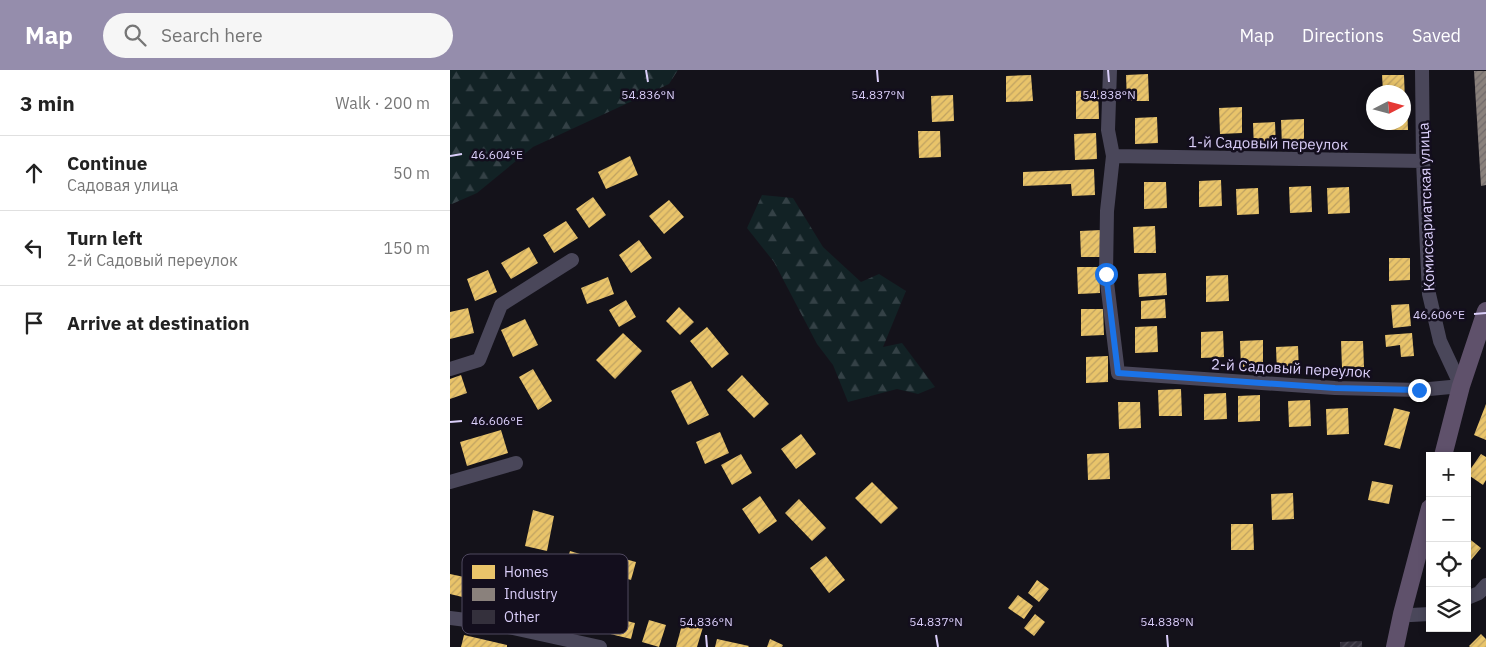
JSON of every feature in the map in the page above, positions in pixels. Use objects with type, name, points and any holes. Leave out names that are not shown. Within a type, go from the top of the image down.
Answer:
[{"type":"main road","points":[[1444,452],[1461,386],[1486,311]]},
{"type":"main road","points":[[1395,647],[1426,523]]},
{"type":"street","points":[[1110,70],[1108,130],[1113,156]]},
{"type":"street","name":"Комиссариатская улица","points":[[1422,70],[1423,161],[1429,294],[1440,341],[1461,386]]},
{"type":"street","name":"1-й Садовый переулок","points":[[1113,156],[1423,161]]},
{"type":"street","name":"2-й Садовый переулок","points":[[1113,156],[1107,211],[1106,274],[1118,373],[1335,388],[1419,390],[1461,386]]},
{"type":"street","points":[[450,369],[479,360],[501,304],[572,260]]},
{"type":"street","points":[[450,482],[516,463]]},
{"type":"street","points":[[1471,596],[1479,593],[1486,586]]},
{"type":"street","points":[[1402,614],[1426,614]]},
{"type":"street","points":[[540,634],[600,647]]},
{"type":"green space","points":[[450,70],[678,70],[669,84],[533,147],[477,193],[450,204]]},
{"type":"green space","points":[[762,195],[793,198],[823,247],[861,282],[879,274],[906,291],[883,347],[902,343],[935,387],[918,394],[897,389],[848,402],[833,365],[817,344],[774,262],[747,228]]},
{"type":"building: Homes","points":[[1148,74],[1149,101],[1127,101],[1126,75]]},
{"type":"building: Homes","points":[[1031,75],[1033,101],[1006,102],[1006,76]]},
{"type":"building: Homes","points":[[1382,75],[1404,75],[1404,85],[1383,85]]},
{"type":"building: Homes","points":[[1098,90],[1099,119],[1076,119],[1076,91]]},
{"type":"building: Homes","points":[[953,95],[954,121],[932,122],[931,96]]},
{"type":"building: Homes","points":[[1242,107],[1242,133],[1220,134],[1219,108]]},
{"type":"building: Homes","points":[[1157,117],[1158,143],[1135,144],[1135,118]]},
{"type":"building: Homes","points":[[1304,119],[1304,145],[1282,146],[1281,120]]},
{"type":"building: Homes","points":[[1275,122],[1276,148],[1254,149],[1253,123]]},
{"type":"building: Homes","points":[[918,131],[940,131],[941,157],[919,158]]},
{"type":"building: Homes","points":[[1096,133],[1097,159],[1075,160],[1074,134]]},
{"type":"building: Homes","points":[[630,156],[638,175],[606,189],[598,172]]},
{"type":"building: Homes","points":[[1094,169],[1095,195],[1072,196],[1071,184],[1023,186],[1023,172]]},
{"type":"building: Homes","points":[[1221,180],[1222,206],[1199,207],[1199,181]]},
{"type":"building: Homes","points":[[1144,182],[1166,182],[1167,208],[1144,209]]},
{"type":"building: Homes","points":[[1311,186],[1312,212],[1290,213],[1289,187]]},
{"type":"building: Homes","points":[[1349,187],[1350,213],[1328,214],[1327,188]]},
{"type":"building: Homes","points":[[1258,188],[1259,214],[1237,215],[1236,189]]},
{"type":"building: Homes","points":[[593,197],[606,215],[589,228],[576,209]]},
{"type":"building: Homes","points":[[669,200],[684,217],[664,234],[649,216]]},
{"type":"building: Homes","points":[[566,221],[578,238],[554,253],[543,235]]},
{"type":"building: Homes","points":[[1155,226],[1156,253],[1134,253],[1133,227]]},
{"type":"building: Homes","points":[[1102,230],[1103,257],[1081,257],[1080,231]]},
{"type":"building: Homes","points":[[639,240],[652,258],[631,273],[619,255]]},
{"type":"building: Homes","points":[[529,247],[538,263],[511,279],[501,263]]},
{"type":"building: Homes","points":[[1389,258],[1410,258],[1410,280],[1389,281]]},
{"type":"building: Homes","points":[[1077,267],[1099,267],[1100,293],[1078,294]]},
{"type":"building: Homes","points":[[488,270],[497,292],[475,301],[467,279]]},
{"type":"building: Homes","points":[[1166,273],[1167,295],[1139,297],[1138,274]]},
{"type":"building: Homes","points":[[1228,275],[1229,301],[1206,302],[1206,276]]},
{"type":"building: Homes","points":[[608,277],[614,294],[587,304],[581,288]]},
{"type":"building: Homes","points":[[1165,299],[1166,318],[1141,319],[1141,301]]},
{"type":"building: Homes","points":[[626,300],[636,317],[619,327],[609,310]]},
{"type":"building: Homes","points":[[1409,304],[1411,326],[1393,328],[1391,305]]},
{"type":"building: Homes","points":[[679,307],[694,322],[680,335],[666,321]]},
{"type":"building: Homes","points":[[468,308],[474,333],[450,339],[450,312]]},
{"type":"building: Homes","points":[[1081,309],[1103,309],[1104,335],[1081,336]]},
{"type":"building: Homes","points":[[525,319],[538,345],[513,357],[501,330]]},
{"type":"building: Homes","points":[[1157,326],[1158,352],[1135,353],[1135,327]]},
{"type":"building: Homes","points":[[707,327],[729,354],[712,368],[690,341]]},
{"type":"building: Homes","points":[[1223,331],[1224,357],[1201,358],[1201,332]]},
{"type":"building: Homes","points":[[623,333],[642,351],[615,379],[596,360]]},
{"type":"building: Homes","points":[[1412,333],[1414,356],[1401,357],[1400,345],[1386,347],[1385,335]]},
{"type":"building: Homes","points":[[1263,340],[1263,366],[1241,367],[1240,341]]},
{"type":"building: Homes","points":[[1341,341],[1363,341],[1364,367],[1342,368]]},
{"type":"building: Homes","points":[[1298,346],[1299,372],[1277,373],[1276,347]]},
{"type":"building: Homes","points":[[1108,356],[1108,382],[1086,383],[1086,357]]},
{"type":"building: Homes","points":[[533,369],[552,401],[538,410],[519,377]]},
{"type":"building: Homes","points":[[461,375],[467,393],[450,399],[450,379]]},
{"type":"building: Homes","points":[[742,375],[769,404],[754,418],[727,390]]},
{"type":"building: Homes","points":[[691,381],[709,415],[688,425],[671,391]]},
{"type":"building: Homes","points":[[1181,389],[1182,416],[1159,416],[1158,390]]},
{"type":"building: Homes","points":[[1226,393],[1227,419],[1204,420],[1204,394]]},
{"type":"building: Homes","points":[[1260,395],[1260,421],[1238,422],[1238,396]]},
{"type":"building: Homes","points":[[1310,400],[1311,426],[1289,427],[1288,401]]},
{"type":"building: Homes","points":[[1118,402],[1140,402],[1141,428],[1119,429]]},
{"type":"building: Homes","points":[[1486,404],[1486,440],[1474,435]]},
{"type":"building: Homes","points":[[1348,408],[1349,434],[1327,435],[1326,409]]},
{"type":"building: Homes","points":[[1394,408],[1410,412],[1400,449],[1384,445]]},
{"type":"building: Homes","points":[[501,430],[508,453],[467,466],[460,442]]},
{"type":"building: Homes","points":[[720,432],[729,453],[705,464],[696,442]]},
{"type":"building: Homes","points":[[801,434],[816,454],[796,469],[781,449]]},
{"type":"building: Homes","points":[[1109,453],[1110,479],[1088,480],[1087,454]]},
{"type":"building: Homes","points":[[741,454],[752,473],[732,485],[721,465]]},
{"type":"building: Homes","points":[[1481,454],[1486,457],[1486,480],[1483,485],[1471,477],[1471,468]]},
{"type":"building: Homes","points":[[1372,481],[1393,485],[1389,504],[1368,500]]},
{"type":"building: Homes","points":[[872,482],[898,508],[881,524],[855,498]]},
{"type":"building: Homes","points":[[1293,493],[1294,519],[1272,520],[1271,494]]},
{"type":"building: Homes","points":[[760,496],[777,521],[759,534],[742,509]]},
{"type":"building: Homes","points":[[799,499],[826,528],[812,541],[785,513]]},
{"type":"building: Homes","points":[[533,510],[554,516],[547,551],[525,546]]},
{"type":"building: Homes","points":[[1231,524],[1253,524],[1254,550],[1231,550]]},
{"type":"building: Homes","points":[[1471,540],[1481,548],[1471,560]]},
{"type":"building: Homes","points":[[570,551],[580,554],[569,554]]},
{"type":"building: Homes","points":[[826,556],[845,580],[829,593],[810,568]]},
{"type":"building: Homes","points":[[628,560],[636,562],[631,580],[628,579]]},
{"type":"building: Homes","points":[[450,574],[462,577],[462,597],[450,594]]},
{"type":"building: Homes","points":[[1037,580],[1049,589],[1039,602],[1028,593]]},
{"type":"building: Homes","points":[[1018,595],[1033,606],[1024,619],[1008,608]]},
{"type":"building: Homes","points":[[1035,614],[1045,622],[1034,636],[1024,628]]},
{"type":"building: Homes","points":[[649,620],[666,625],[659,647],[642,642]]},
{"type":"building: Homes","points":[[628,621],[635,623],[631,639],[610,634],[628,634]]},
{"type":"building: Homes","points":[[683,621],[703,627],[697,647],[676,647]]},
{"type":"building: Homes","points":[[1481,634],[1486,639],[1486,647],[1470,647],[1469,646]]},
{"type":"building: Homes","points":[[464,635],[507,645],[507,647],[461,647]]},
{"type":"building: Homes","points":[[717,639],[749,646],[715,647]]},
{"type":"building: Homes","points":[[770,639],[783,645],[782,647],[767,647]]},
{"type":"building: Industry","points":[[1474,71],[1486,71],[1486,185],[1481,186]]},
{"type":"building: Other","points":[[1362,641],[1362,647],[1340,647],[1340,642]]},
{"type":"route","points":[[1106,274],[1118,373],[1335,388],[1419,390]]}]
